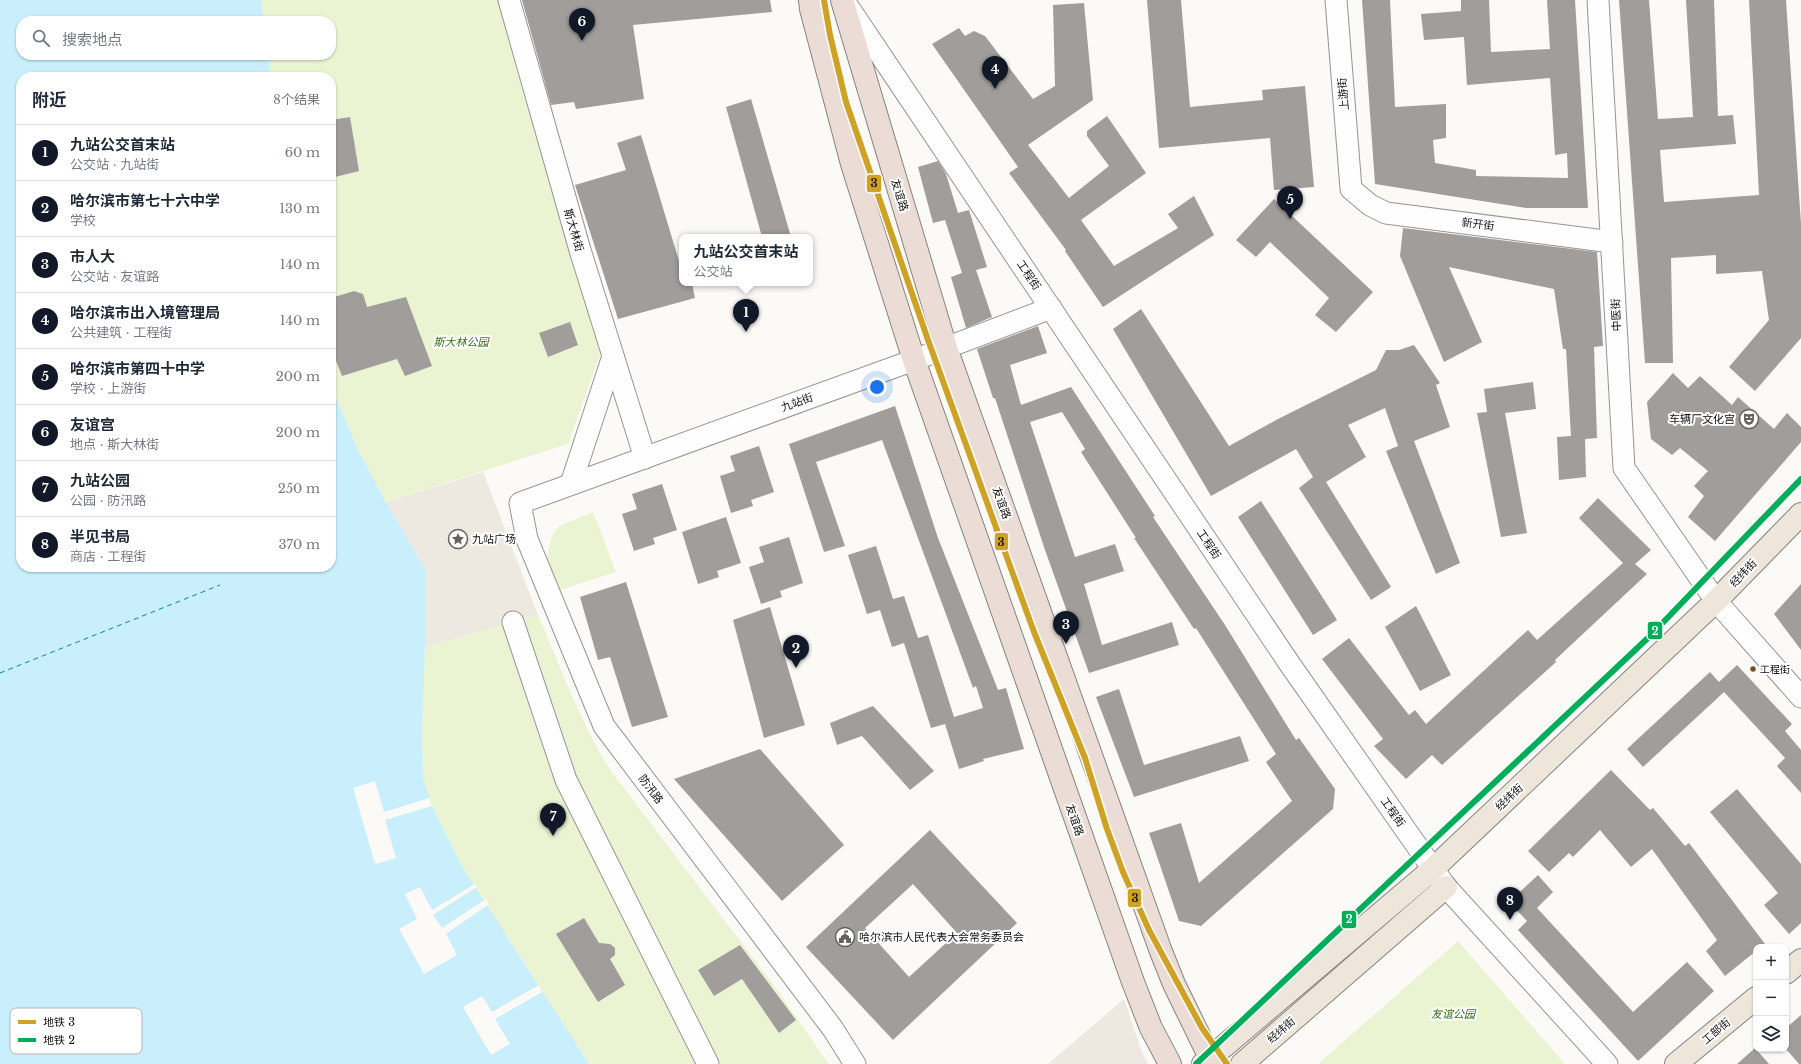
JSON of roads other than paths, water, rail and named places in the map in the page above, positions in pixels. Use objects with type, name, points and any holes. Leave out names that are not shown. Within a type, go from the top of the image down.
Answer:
[{"type":"highway","name":"友谊路","points":[[810,0],[810,9],[852,164],[914,360],[1133,982],[1152,1028],[1170,1064]]},
{"type":"highway","name":"友谊路","points":[[843,0],[946,348],[1160,948],[1208,1062]]},
{"type":"main road","name":"经纬街","points":[[1208,1062],[1433,869],[1716,601],[1801,514]]},
{"type":"main road","name":"经纬街","points":[[1242,1064],[1446,887]]},
{"type":"main road","points":[[1789,970],[1801,960]]},
{"type":"main road","name":"工部街","points":[[1676,1064],[1753,1000]]},
{"type":"street","name":"斯大林街","points":[[509,0],[580,250],[645,458]]},
{"type":"street","name":"工程街","points":[[843,0],[1289,663],[1433,869],[1446,887],[1607,1064]]},
{"type":"street","name":"上游街","points":[[1336,0],[1351,189]]},
{"type":"street","name":"中医街","points":[[1598,0],[1624,468],[1716,601],[1801,697]]},
{"type":"street","name":"新开街","points":[[1351,189],[1370,205],[1386,213],[1612,242]]},
{"type":"street","name":"九站街","points":[[543,495],[914,360],[1051,308]]},
{"type":"street","points":[[572,484],[613,356]]},
{"type":"street","name":"防汛路","points":[[543,495],[520,503],[528,540],[604,726],[833,1029],[855,1064]]},
{"type":"street","points":[[513,622],[566,780],[708,1064]]},
{"type":"water","points":[[0,0],[261,0],[263,16],[16,16],[16,60],[269,60],[269,72],[16,72],[16,572],[336,572],[336,398],[359,452],[386,502],[425,568],[425,647],[422,733],[423,777],[432,806],[462,866],[589,1064],[0,1064]]},
{"type":"metro line","name":"3","points":[[824,0],[830,35],[846,102],[928,340],[1034,632],[1085,758],[1107,829],[1123,872],[1149,930],[1202,1028],[1227,1064]]},
{"type":"metro line","name":"2","points":[[1196,1064],[1650,636],[1801,479]]},
{"type":"place","name":"友谊宫","points":[[582,41]]},
{"type":"place","name":"哈尔滨市出入境管理局","points":[[995,89]]},
{"type":"place","name":"哈尔滨市第四十中学","points":[[1290,219]]},
{"type":"place","name":"九站公交首末站","points":[[746,332]]},
{"type":"place","name":"车辆厂文化宫","points":[[1749,419]]},
{"type":"place","name":"九站广场","points":[[458,539]]},
{"type":"place","name":"市人大","points":[[1066,644]]},
{"type":"place","name":"哈尔滨市第七十六中学","points":[[796,668]]},
{"type":"place","name":"工程街","points":[[1753,669]]},
{"type":"place","name":"九站公园","points":[[553,836]]},
{"type":"place","name":"半见书局","points":[[1510,920]]},
{"type":"place","name":"哈尔滨市人民代表大会常务委员会","points":[[845,937]]},
{"type":"park label","name":"斯大林公园","points":[[461,342]]},
{"type":"park label","name":"友谊公园","points":[[1453,1014]]}]
